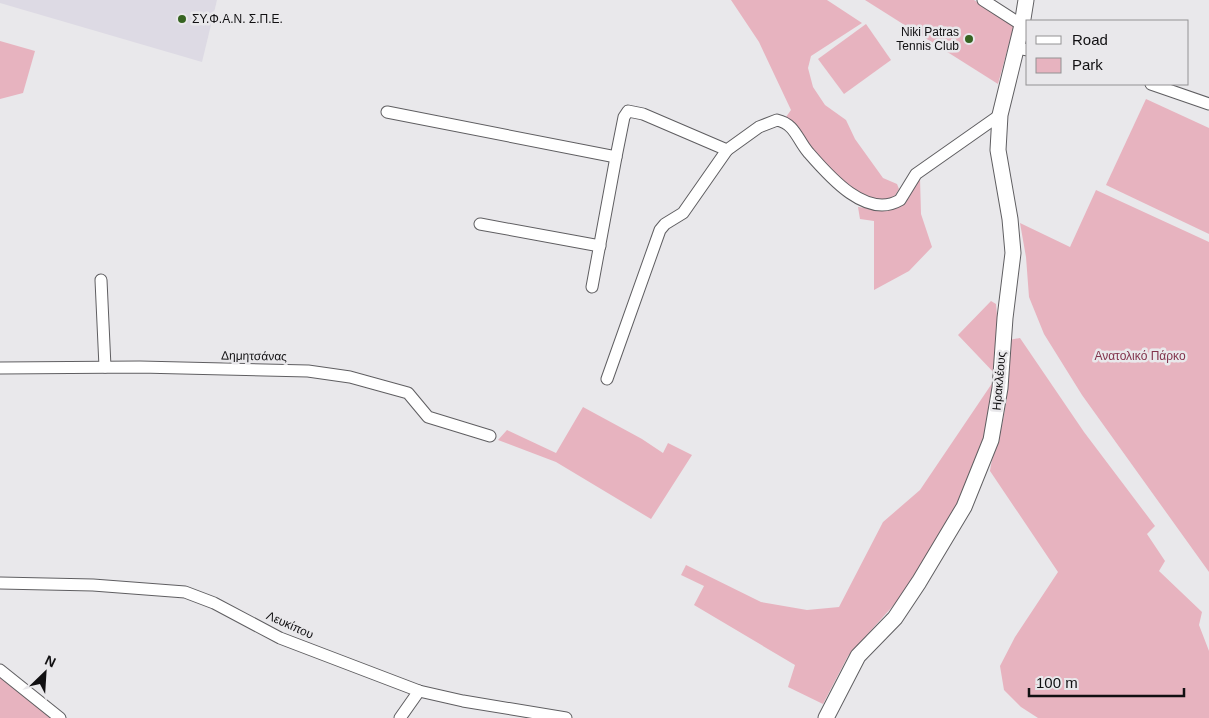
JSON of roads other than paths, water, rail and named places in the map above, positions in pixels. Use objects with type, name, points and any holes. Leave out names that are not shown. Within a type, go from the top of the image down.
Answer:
[{"type":"street","points":[[982,0],[1022,25]]},
{"type":"street","name":"Ηρακλέους","points":[[826,718],[858,656],[895,618],[964,507],[991,440],[1000,388],[1005,318],[1013,253],[1010,219],[998,150],[1000,115],[1022,49],[1022,25],[1026,0]]},
{"type":"street","points":[[1154,85],[1209,104]]},
{"type":"street","points":[[592,287],[624,117],[628,111],[633,111],[727,150]]},
{"type":"street","points":[[388,112],[616,157]]},
{"type":"street","points":[[607,379],[660,230],[665,224],[683,213],[727,150],[767,123],[781,121],[791,126],[817,162],[851,193],[871,203],[888,204],[902,198],[916,174],[1000,115]]},
{"type":"street","points":[[480,224],[600,246]]},
{"type":"street","points":[[101,280],[105,367]]},
{"type":"street","name":"Δημητσάνας","points":[[0,368],[105,367],[308,371],[350,377],[408,393],[428,417],[490,436]]},
{"type":"street","name":"Λευκίπου","points":[[0,583],[93,584],[185,592],[208,600],[280,638],[419,692],[463,702],[566,718]]},
{"type":"street","points":[[0,670],[60,718]]},
{"type":"street","points":[[400,718],[419,692]]},
{"type":"place","name":"ΣΥ.Φ.Α.Ν. Σ.Π.Ε.","points":[[182,19]]},
{"type":"place","name":"Niki Patras Tennis Club","points":[[969,39]]},
{"type":"park label","name":"Ανατολικό Πάρκο","points":[[1140,356]]}]
